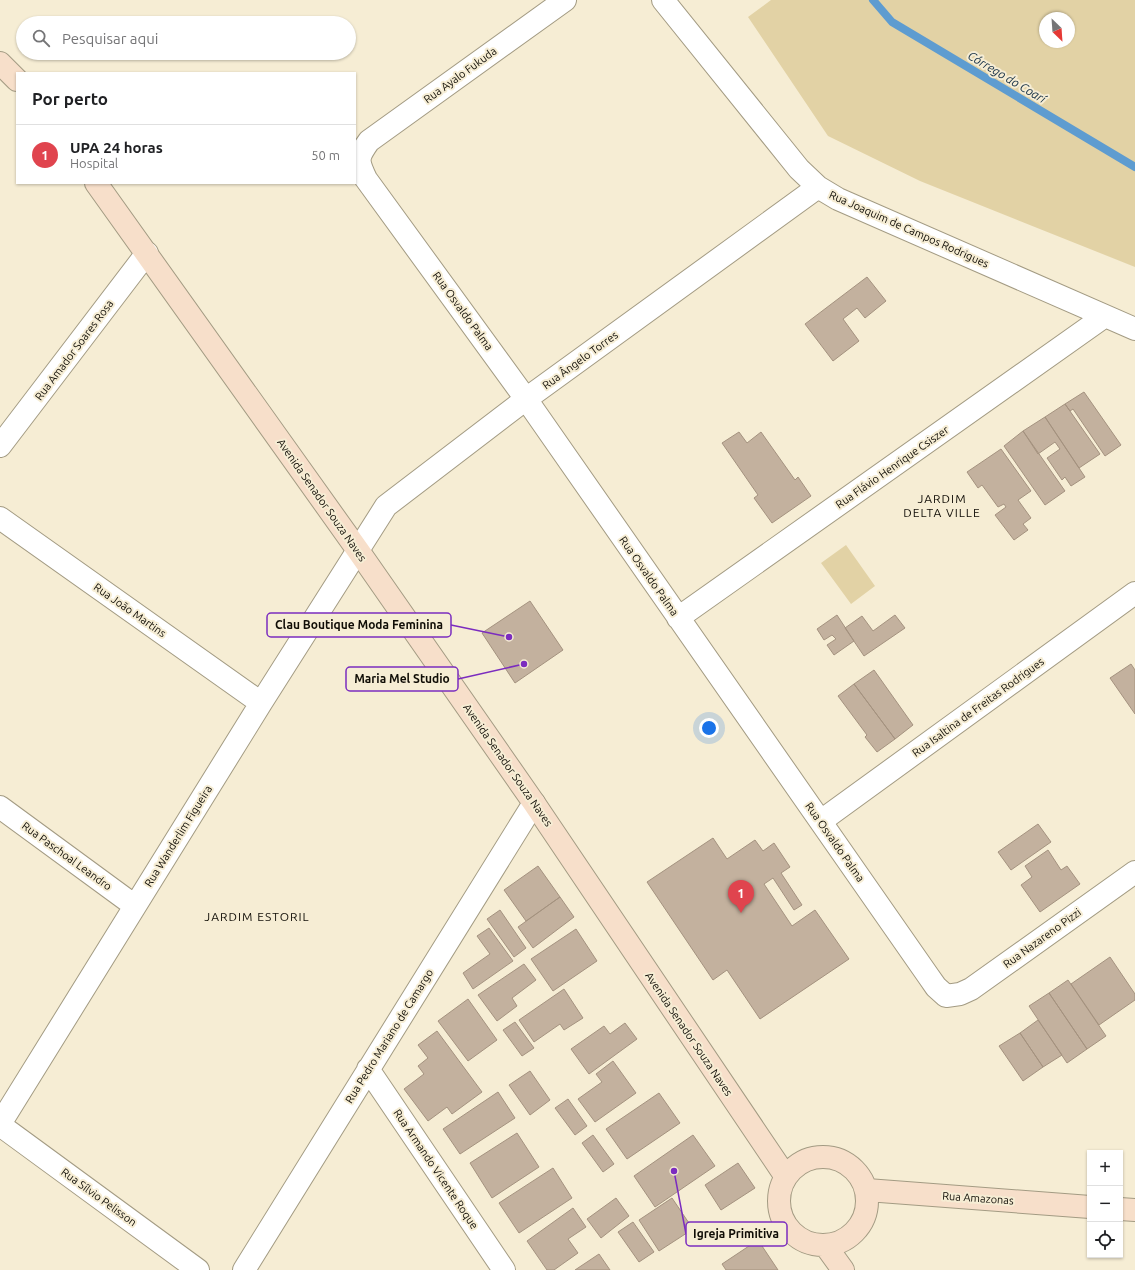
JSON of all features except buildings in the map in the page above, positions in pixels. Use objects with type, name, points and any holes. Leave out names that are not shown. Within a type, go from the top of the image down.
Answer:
[{"type":"street","name":"Rua Ayalo Fukuda","points":[[360,154],[369,141],[565,0]]},
{"type":"street","name":"Rua Joaquim de Campos Rodrigues","points":[[663,0],[799,169],[818,187],[838,199],[1135,329]]},
{"type":"street","points":[[0,63],[16,79]]},
{"type":"street","name":"Rua Osvaldo Palma","points":[[360,154],[359,165],[366,179],[526,399],[936,987],[946,996]]},
{"type":"street","name":"Avenida Senador Souza Naves","points":[[97,184],[358,549],[534,803],[786,1177]]},
{"type":"street","name":"Rua Ângelo Torres","points":[[358,549],[386,506],[526,399],[818,187]]},
{"type":"street","name":"Rua Amador Soares Rosa","points":[[0,446],[147,253]]},
{"type":"street","name":"Rua Flávio Henrique Csiszer","points":[[678,618],[1105,316]]},
{"type":"street","name":"Rua João Martins","points":[[0,518],[261,703]]},
{"type":"street","name":"Rua Wanderlim Figueira","points":[[0,1124],[358,549]]},
{"type":"street","name":"Rua Isaltina de Freitas Rodrigues","points":[[821,821],[1135,593]]},
{"type":"street","name":"Rua Pedro Mariano de Camargo","points":[[244,1270],[534,803]]},
{"type":"street","name":"Rua Paschoal Leandro","points":[[0,807],[135,906]]},
{"type":"street","name":"Rua Nazareno Pizzi","points":[[946,996],[960,994],[971,989],[1135,872]]},
{"type":"street","name":"Rua Armando Vicente Roque","points":[[368,1069],[504,1270]]},
{"type":"street","name":"Rua Sílvio Pelisson","points":[[0,1124],[198,1270]]},
{"type":"street","points":[[823,1156],[838,1159],[851,1166],[861,1176],[867,1190],[868,1203],[865,1216],[859,1228],[850,1236],[838,1243],[825,1245],[809,1243],[795,1236],[782,1218],[779,1208],[781,1187],[786,1177],[796,1166],[808,1159],[823,1156]]},
{"type":"street","name":"Rua Amazonas","points":[[867,1190],[1087,1207]]},
{"type":"street","points":[[1123,1209],[1135,1210]]},
{"type":"street","points":[[825,1245],[843,1270]]},
{"type":"shaded area","points":[[771,0],[1135,0],[1135,267],[920,181],[828,136],[748,17]]},
{"type":"shaded area","points":[[846,545],[875,586],[851,604],[821,563]]},
{"type":"waterway","name":"Córrego do Coarí","points":[[873,0],[892,22],[1135,167]]},
{"type":"place","name":"Clau Boutique Moda Feminina","points":[[509,637]]},
{"type":"place","name":"Maria Mel Studio","points":[[524,664]]},
{"type":"place","name":"UPA 24 horas","points":[[741,913]]},
{"type":"place","name":"Igreja Primitiva","points":[[674,1171]]},
{"type":"district","name":"JARDIM DELTA VILLE","points":[[942,505]]},
{"type":"district","name":"JARDIM ESTORIL","points":[[257,916]]}]
